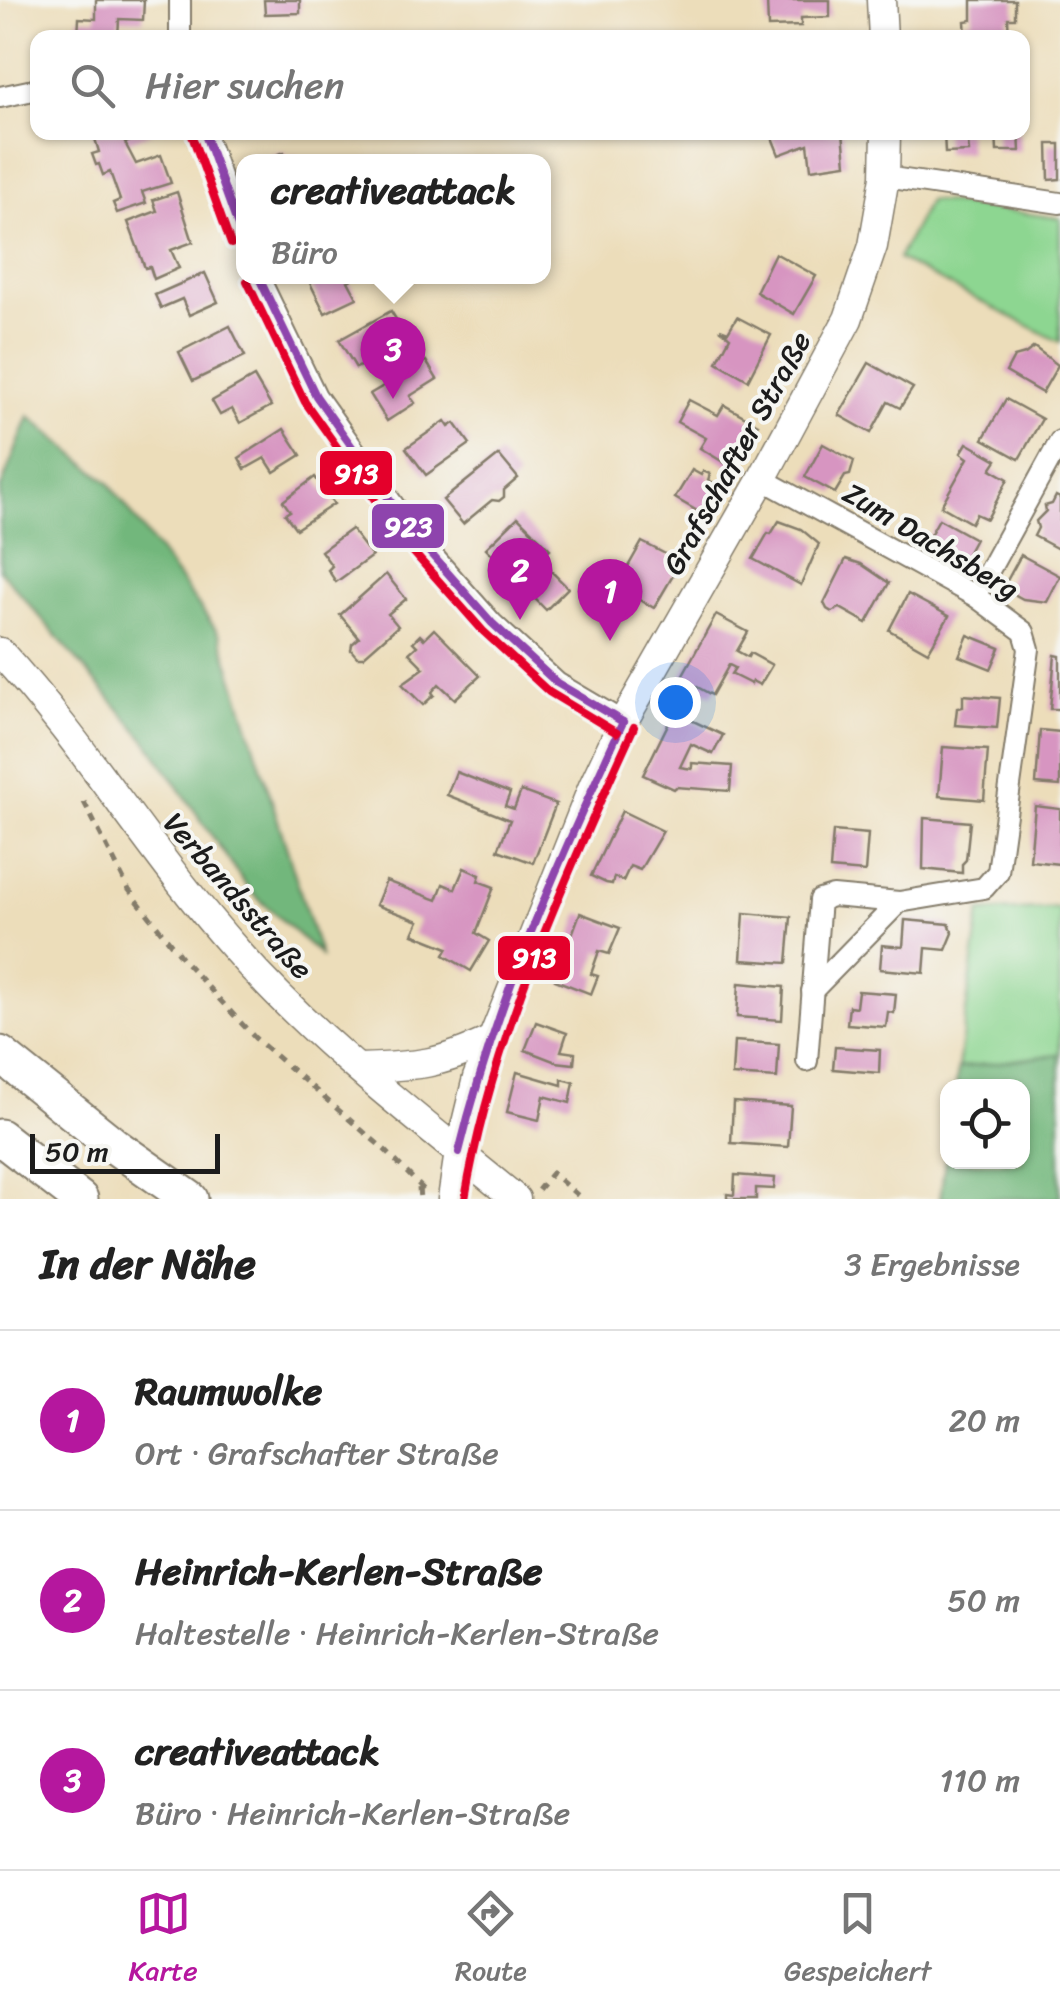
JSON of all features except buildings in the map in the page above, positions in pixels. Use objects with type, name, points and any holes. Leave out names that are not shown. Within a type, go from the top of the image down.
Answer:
[{"type":"highway","points":[[0,1054],[116,1147],[190,1199]]},
{"type":"highway","points":[[0,1137],[80,1199]]},
{"type":"main road","points":[[881,0],[883,30]]},
{"type":"main road","name":"Grafschafter Straße","points":[[452,1199],[477,1078],[568,842],[623,722],[848,319],[873,246],[885,177],[886,140]]},
{"type":"main road","name":"Verbandsstraße","points":[[0,652],[37,692],[146,842],[237,952],[304,1020],[516,1199]]},
{"type":"main road","points":[[359,1068],[449,1060],[492,1040]]},
{"type":"street","points":[[180,0],[180,30]]},
{"type":"street","points":[[0,97],[30,90]]},
{"type":"street","points":[[207,140],[236,221]]},
{"type":"street","points":[[885,177],[1060,203]]},
{"type":"street","points":[[262,284],[316,396],[416,537],[492,623],[557,683],[623,722]]},
{"type":"street","points":[[976,596],[1060,441]]},
{"type":"street","name":"Zum Dachsberg","points":[[762,479],[976,596],[1024,632],[1029,650],[998,872],[984,888],[899,902],[833,896],[820,900],[817,927]]},
{"type":"street","points":[[812,992],[899,902]]},
{"type":"street","points":[[817,927],[831,945],[848,954]]},
{"type":"street","points":[[807,1060],[817,927]]},
{"type":"path","points":[[80,793],[129,890],[185,962],[255,1038],[413,1177],[420,1199]]},
{"type":"path","points":[[531,1199],[552,1173],[582,1199]]},
{"type":"path","points":[[419,1188],[435,1199]]},
{"type":"green space","points":[[929,200],[1060,218],[1060,342],[898,259]]},
{"type":"green space","points":[[29,416],[109,483],[220,635],[320,955],[249,890],[149,744],[0,570],[0,490]]},
{"type":"green space","points":[[1060,908],[1060,1054],[958,1068],[980,912]]},
{"type":"green space","points":[[1060,1054],[1060,1199],[940,1199],[944,1169],[1030,1169],[1030,1079],[957,1079],[958,1068]]},
{"type":"transit line","name":"913","points":[[193,140],[231,244]]},
{"type":"transit line","name":"923","points":[[207,140],[236,221]]},
{"type":"transit line","name":"913","points":[[248,284],[305,402],[407,545],[483,631],[549,692],[617,733]]},
{"type":"transit line","name":"923","points":[[262,284],[316,396],[416,537],[492,623],[557,683],[623,722]]},
{"type":"transit line","name":"923","points":[[459,1152],[510,987],[552,880],[623,722]]},
{"type":"transit line","name":"913","points":[[465,1199],[477,1139],[512,1019],[558,899],[634,727]]},
{"type":"place","name":"creativeattack","points":[[393,399]]},
{"type":"place","name":"Heinrich-Kerlen-Straße","points":[[520,620]]},
{"type":"place","name":"Raumwolke","points":[[610,641]]}]
